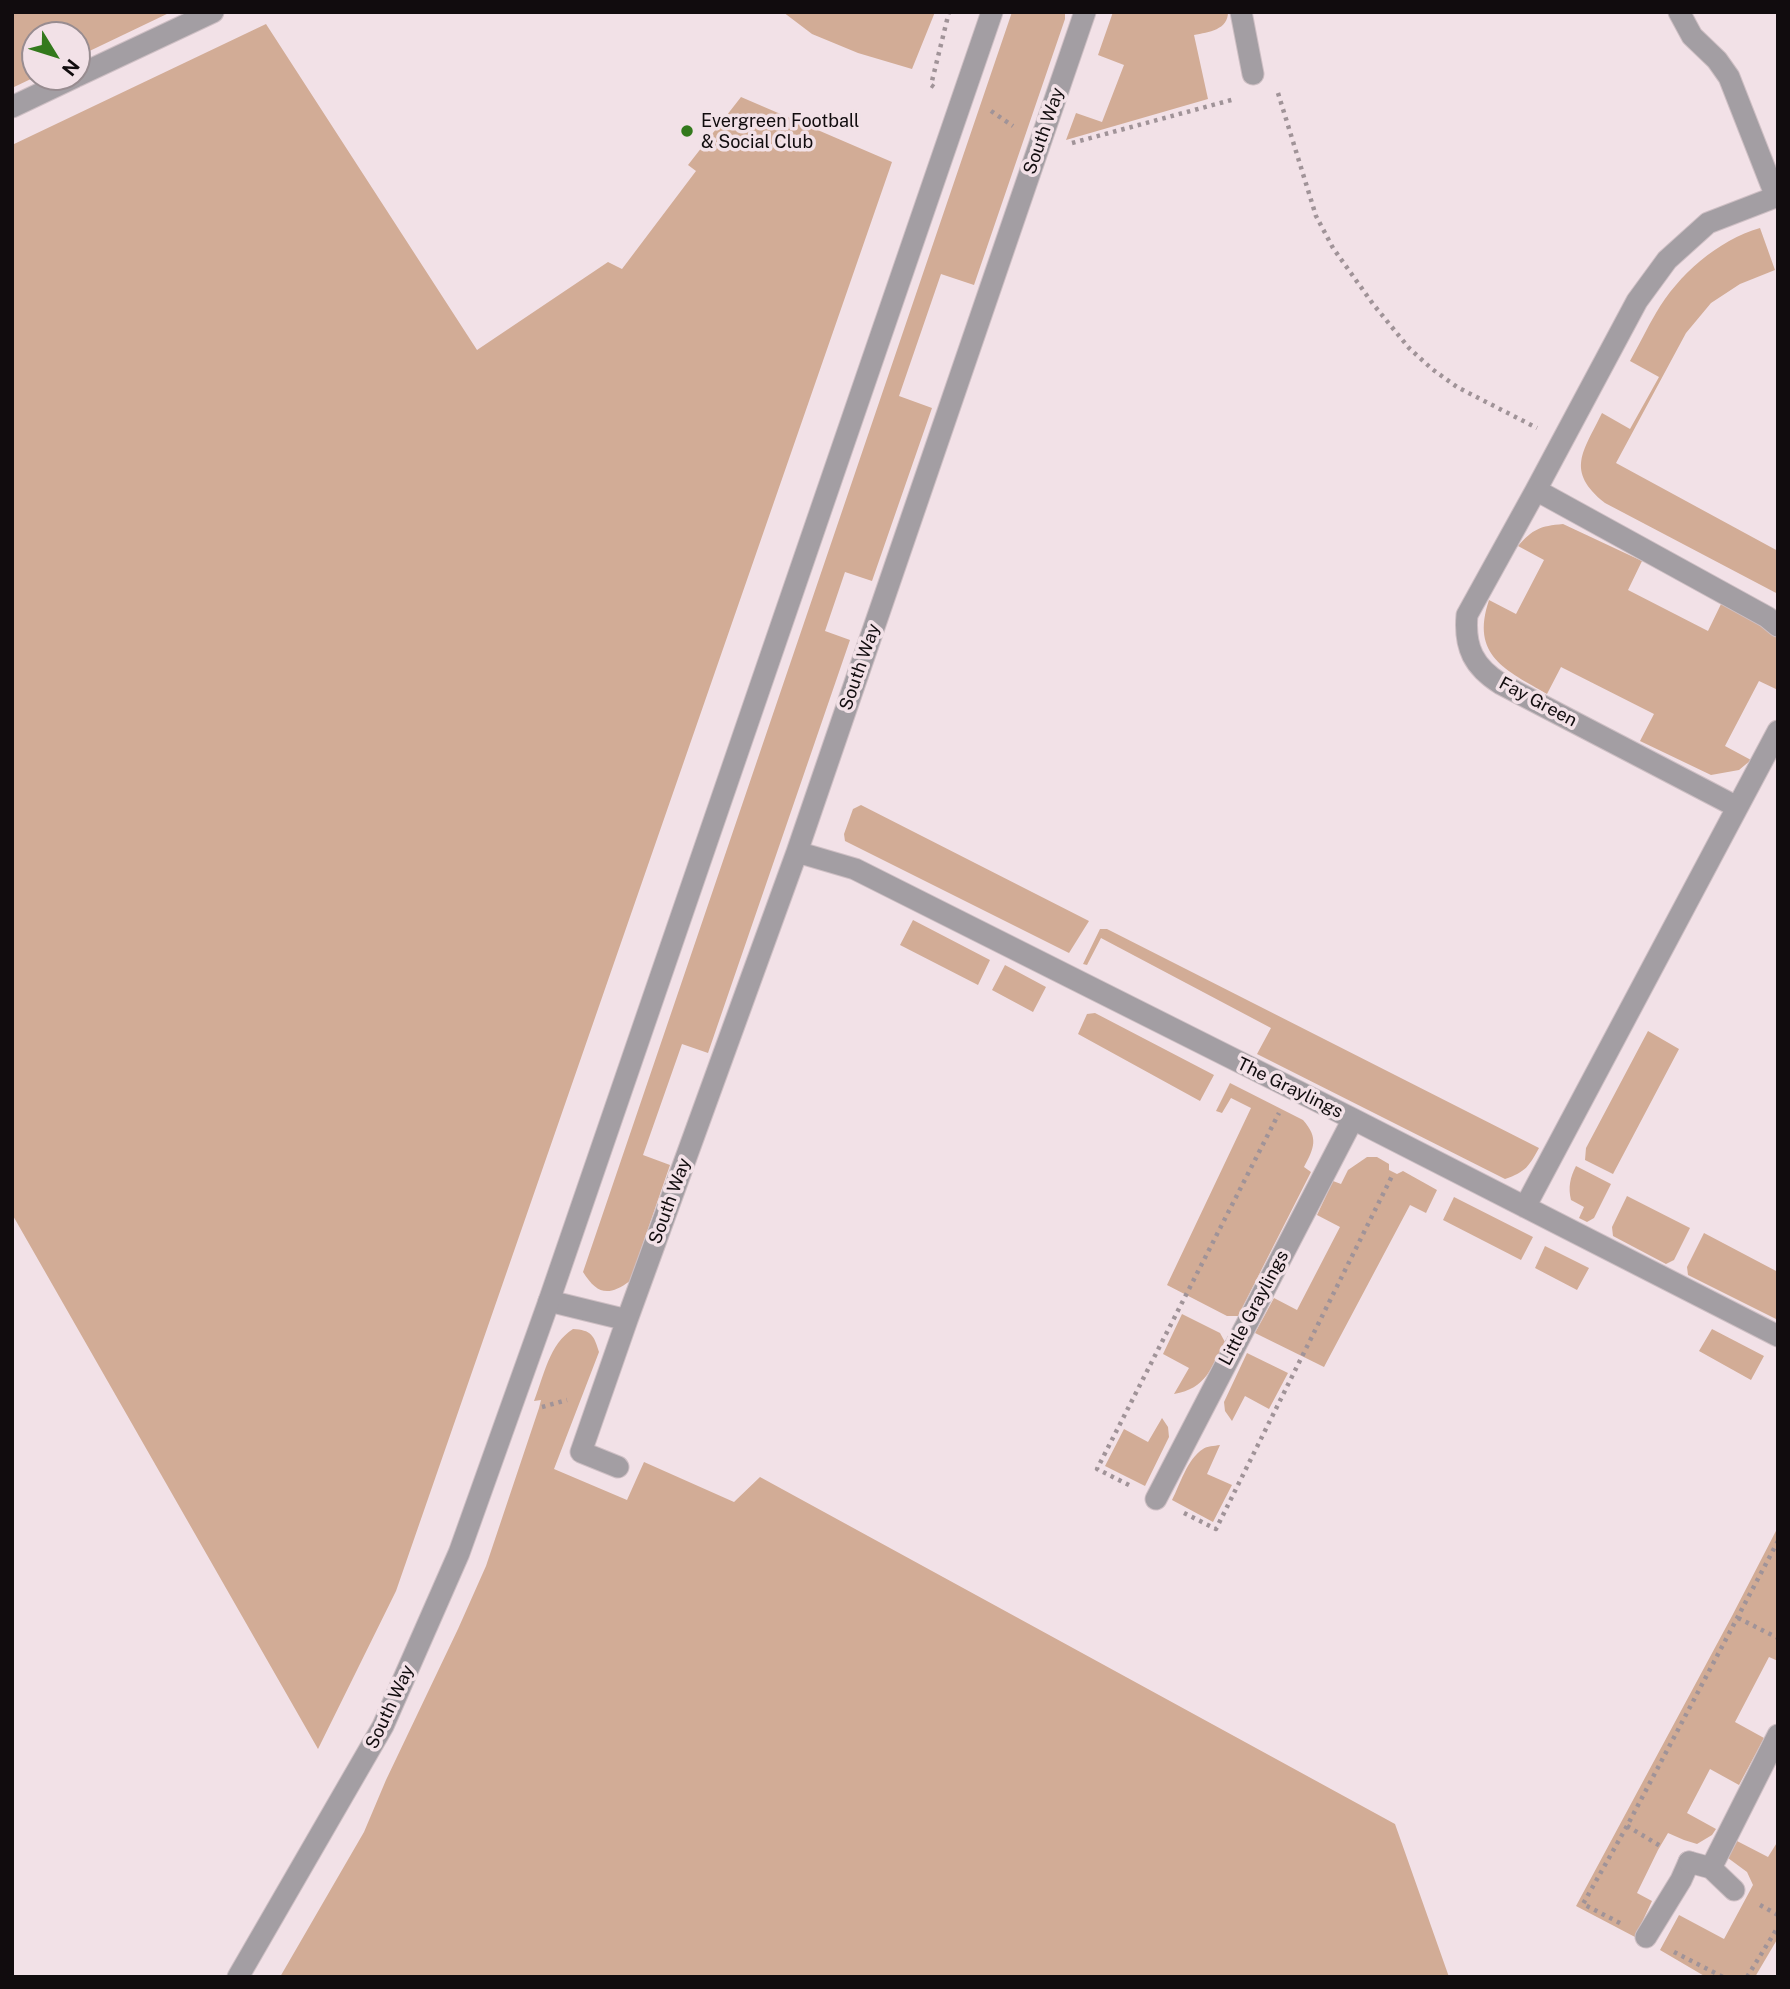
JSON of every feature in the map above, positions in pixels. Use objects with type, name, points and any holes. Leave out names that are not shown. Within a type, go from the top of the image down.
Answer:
[{"type":"street","points":[[91,70],[213,12]]},
{"type":"street","name":"South Way","points":[[238,1977],[383,1726],[459,1553],[549,1301],[992,12]]},
{"type":"street","name":"South Way","points":[[618,1467],[580,1452],[797,852],[1085,12]]},
{"type":"street","points":[[1241,12],[1253,74]]},
{"type":"street","points":[[1679,12],[1692,36],[1730,77],[1777,196]]},
{"type":"street","points":[[12,107],[46,91]]},
{"type":"street","name":"Fay Green","points":[[1737,807],[1501,684],[1486,674],[1475,660],[1465,629],[1466,615],[1637,302],[1667,260],[1708,223],[1777,196]]},
{"type":"street","points":[[1536,490],[1767,617],[1778,626]]},
{"type":"street","points":[[1525,1207],[1778,731]]},
{"type":"street","name":"The Graylings","points":[[797,852],[855,869],[1778,1336]]},
{"type":"street","name":"Little Graylings","points":[[1156,1499],[1353,1119]]},
{"type":"street","points":[[549,1301],[627,1320]]},
{"type":"street","points":[[1711,1868],[1778,1735]]},
{"type":"street","points":[[1646,1937],[1689,1862],[1711,1868],[1734,1890]]},
{"type":"path","points":[[937,90],[931,85],[949,12]]},
{"type":"path","points":[[1276,88],[1316,216],[1333,248],[1381,315],[1409,348],[1448,381],[1544,432]]},
{"type":"path","points":[[1071,143],[1245,96]]},
{"type":"path","points":[[985,107],[1022,132]]},
{"type":"path","points":[[533,1409],[571,1399]]},
{"type":"path","points":[[1723,1977],[1583,1904],[1778,1541]]},
{"type":"path","points":[[1738,1618],[1778,1639]]},
{"type":"path","points":[[1627,1826],[1689,1862]]},
{"type":"path","points":[[1747,1977],[1778,1927]]},
{"type":"shaded area","points":[[12,12],[171,12],[91,50],[91,21],[21,21],[21,84],[12,88]]},
{"type":"shaded area","points":[[783,12],[935,12],[912,69],[858,53],[812,34]]},
{"type":"shaded area","points":[[1012,12],[1065,12],[1065,19],[974,285],[941,274],[899,396],[932,408],[872,581],[845,572],[825,631],[850,640],[708,1053],[682,1044],[643,1155],[670,1165],[630,1281],[604,1291],[593,1285],[583,1272]]},
{"type":"shaded area","points":[[1113,12],[1228,12],[1225,23],[1221,26],[1194,35],[1208,99],[1066,140],[1076,113],[1102,122],[1124,65],[1098,55]]},
{"type":"shaded area","points":[[266,24],[477,350],[608,262],[622,269],[696,171],[688,165],[741,97],[892,162],[396,1591],[318,1749],[12,1214],[12,145]]},
{"type":"shaded area","points":[[1760,228],[1775,270],[1740,284],[1711,303],[1686,333],[1616,463],[1778,551],[1778,594],[1605,503],[1593,492],[1581,471],[1584,450],[1602,413],[1630,429],[1659,377],[1630,361],[1665,299],[1700,261],[1714,250]]},
{"type":"shaded area","points":[[1563,524],[1642,561],[1628,590],[1708,631],[1722,602],[1765,625],[1778,636],[1778,690],[1759,681],[1725,746],[1751,760],[1739,770],[1711,775],[1640,741],[1654,714],[1561,667],[1547,694],[1506,668],[1488,648],[1484,635],[1484,619],[1489,600],[1516,614],[1544,560],[1518,546],[1538,529]]},
{"type":"shaded area","points":[[861,805],[1089,921],[1069,953],[845,841],[844,834],[853,809]]},
{"type":"shaded area","points":[[913,920],[990,960],[978,985],[900,945]]},
{"type":"shaded area","points":[[1100,929],[1107,929],[1539,1148],[1526,1168],[1505,1179],[1257,1054],[1271,1028],[1101,938],[1087,965],[1083,964]]},
{"type":"shaded area","points":[[1005,965],[1046,987],[1033,1012],[992,990]]},
{"type":"shaded area","points":[[1095,1013],[1214,1075],[1200,1101],[1078,1034],[1087,1014]]},
{"type":"shaded area","points":[[1648,1031],[1679,1049],[1613,1174],[1585,1160],[1586,1148]]},
{"type":"shaded area","points":[[1230,1083],[1303,1120],[1313,1138],[1304,1167],[1311,1172],[1238,1316],[1227,1316],[1167,1285],[1251,1108],[1231,1098],[1222,1113],[1216,1111]]},
{"type":"shaded area","points":[[1367,1157],[1377,1157],[1389,1164],[1389,1170],[1397,1174],[1403,1171],[1437,1190],[1426,1213],[1410,1205],[1324,1367],[1255,1333],[1274,1298],[1297,1310],[1340,1227],[1317,1215],[1333,1181],[1341,1184],[1348,1170]]},
{"type":"shaded area","points":[[1576,1166],[1611,1184],[1594,1218],[1587,1222],[1579,1218],[1584,1207],[1571,1200],[1570,1183]]},
{"type":"shaded area","points":[[1627,1196],[1690,1228],[1674,1260],[1666,1264],[1613,1236],[1612,1227]]},
{"type":"shaded area","points":[[1454,1197],[1533,1237],[1521,1260],[1443,1220]]},
{"type":"shaded area","points":[[1704,1233],[1778,1272],[1778,1320],[1688,1275],[1687,1267]]},
{"type":"shaded area","points":[[1545,1246],[1589,1268],[1577,1290],[1535,1268]]},
{"type":"shaded area","points":[[1182,1314],[1220,1333],[1225,1342],[1201,1382],[1174,1394],[1189,1368],[1163,1354]]},
{"type":"shaded area","points":[[573,1329],[591,1334],[599,1352],[554,1469],[627,1500],[644,1462],[734,1502],[760,1477],[1395,1824],[1449,1977],[280,1977],[364,1832],[458,1629],[486,1566],[539,1408],[541,1400],[534,1401],[544,1371],[558,1343]]},
{"type":"shaded area","points":[[1712,1329],[1764,1356],[1751,1380],[1699,1351]]},
{"type":"shaded area","points":[[1247,1353],[1288,1373],[1269,1409],[1245,1396],[1232,1421],[1225,1411],[1224,1402]]},
{"type":"shaded area","points":[[1162,1418],[1168,1427],[1169,1437],[1145,1486],[1105,1466],[1124,1429],[1148,1442]]},
{"type":"shaded area","points":[[1220,1445],[1207,1474],[1232,1485],[1213,1522],[1172,1500],[1197,1453],[1206,1447]]},
{"type":"shaded area","points":[[1778,1527],[1778,1661],[1769,1657],[1735,1722],[1764,1738],[1739,1785],[1710,1769],[1687,1813],[1716,1829],[1712,1835],[1697,1844],[1668,1833],[1637,1893],[1652,1901],[1635,1937],[1576,1906]]},
{"type":"shaded area","points":[[1737,1841],[1768,1857],[1778,1841],[1778,1938],[1755,1977],[1706,1977],[1660,1950],[1679,1915],[1724,1939],[1753,1885],[1747,1872],[1728,1858]]},
{"type":"place","name":"Evergreen Football & Social Club","points":[[687,131]]}]
